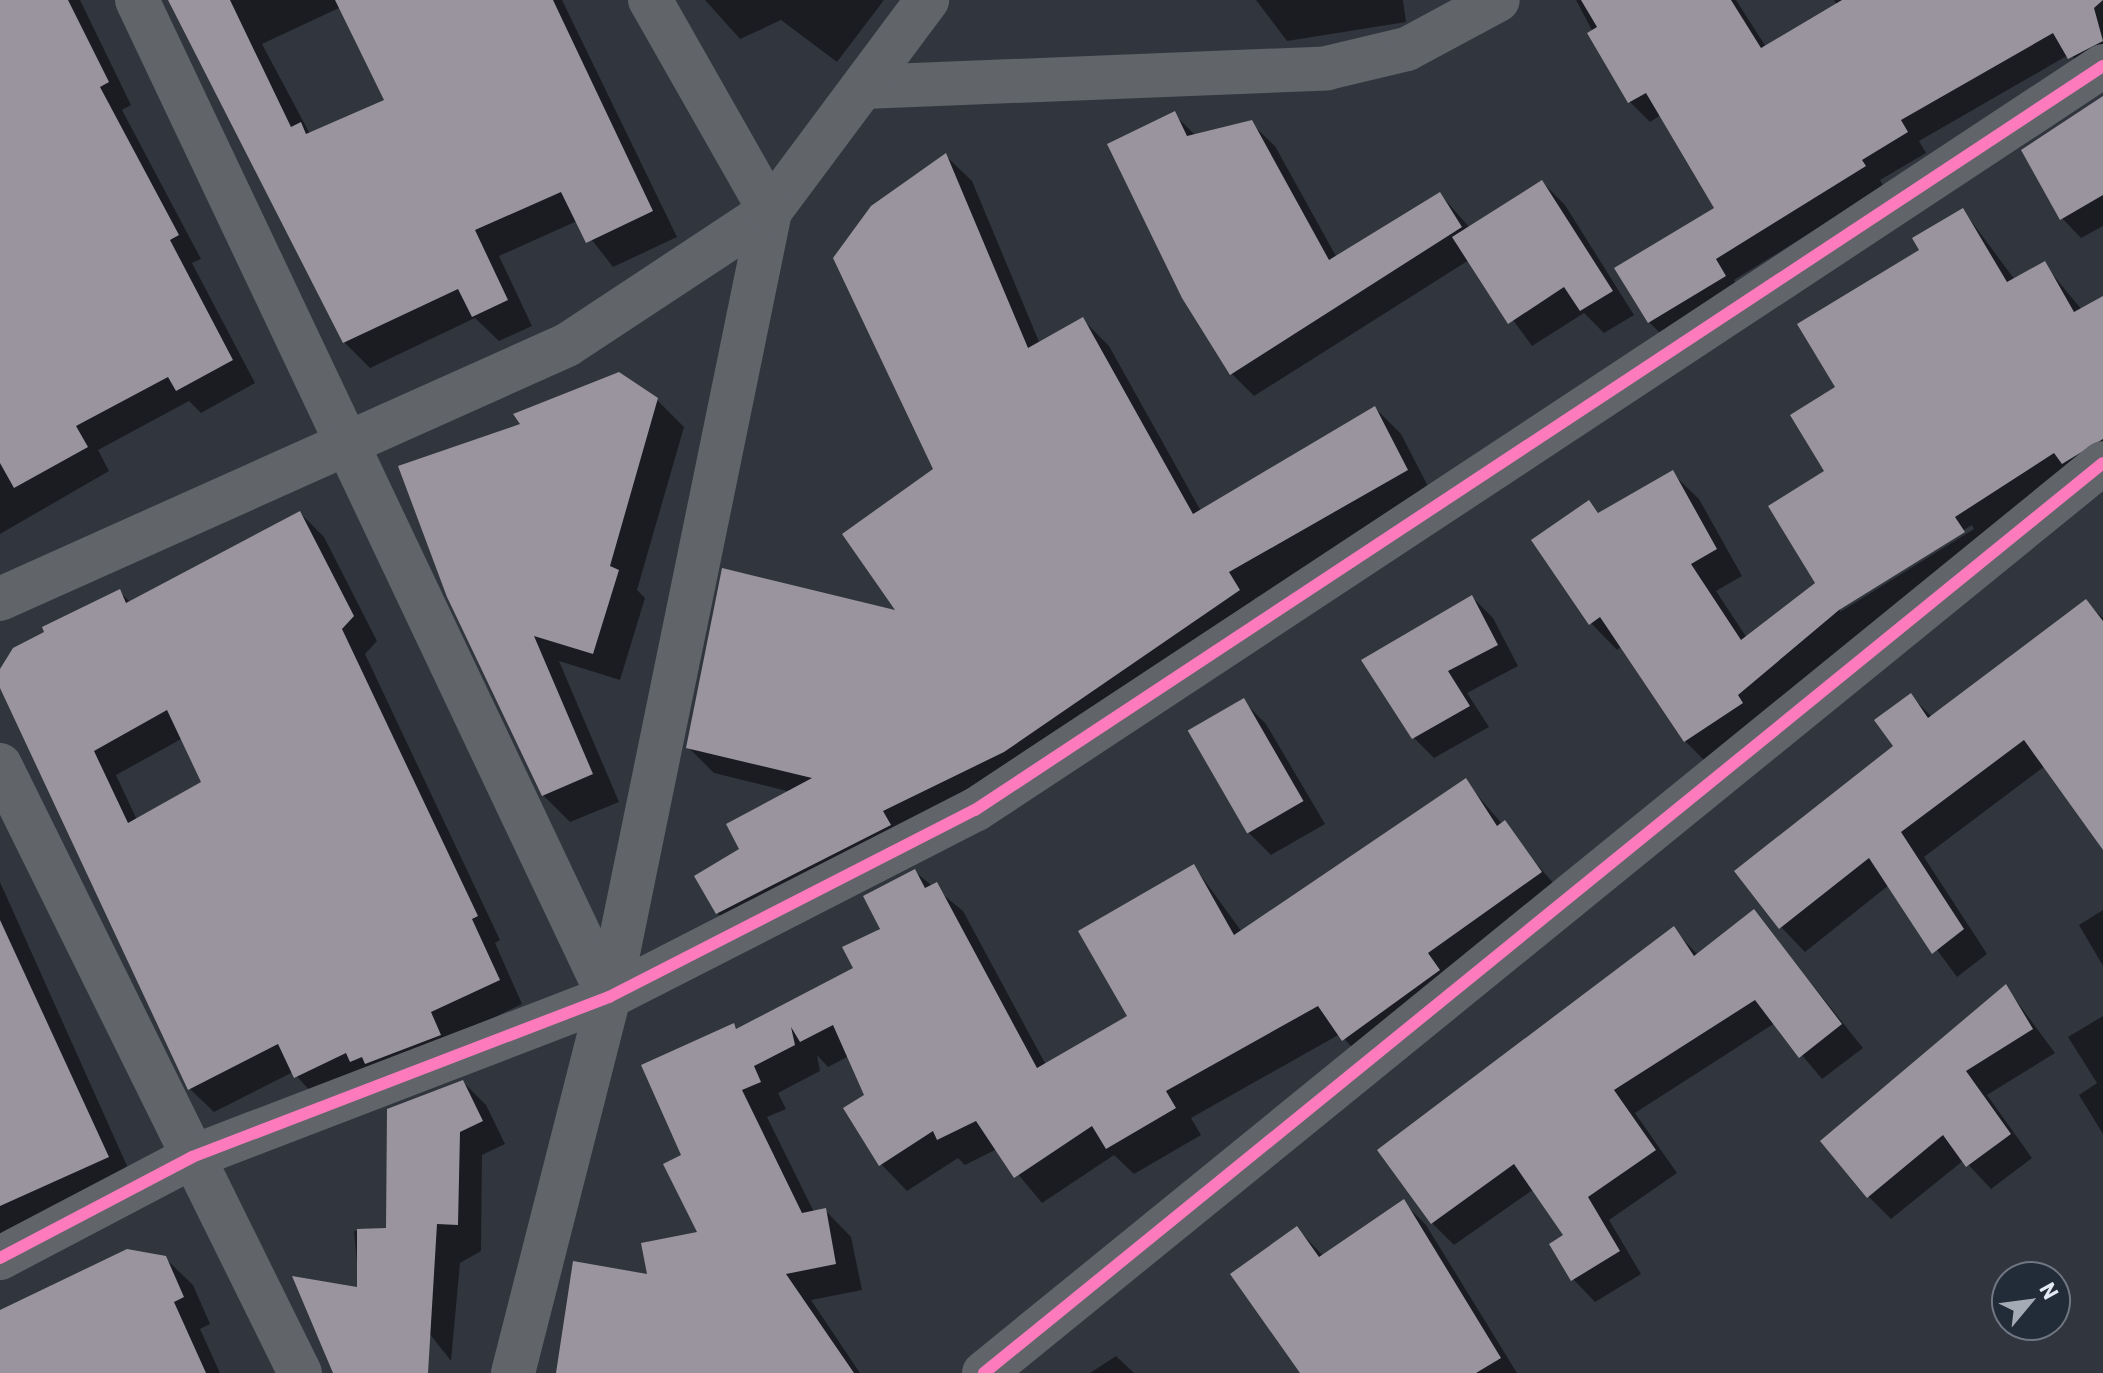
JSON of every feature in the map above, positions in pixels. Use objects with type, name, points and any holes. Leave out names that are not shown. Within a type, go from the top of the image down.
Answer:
[{"type":"street","points":[[137,0],[343,445],[609,997]]},
{"type":"street","points":[[513,1373],[609,997],[770,211],[650,0]]},
{"type":"street","points":[[0,599],[567,345],[770,211],[927,0]]},
{"type":"street","points":[[864,87],[1327,68],[1407,49],[1498,0]]},
{"type":"street","points":[[0,1258],[192,1157],[609,997],[975,810],[2103,66]]},
{"type":"street","points":[[984,1373],[2103,463]]},
{"type":"street","points":[[0,765],[300,1373]]},
{"type":"building","points":[[0,0],[68,0],[109,82],[100,87],[179,235],[170,240],[233,360],[176,391],[168,377],[76,426],[88,447],[14,488],[0,463]]},
{"type":"building","points":[[168,0],[230,0],[291,127],[301,122],[306,134],[384,100],[335,0],[553,0],[653,211],[586,243],[561,192],[475,230],[508,300],[472,317],[458,289],[343,343]]},
{"type":"building","points":[[1581,0],[1731,0],[1761,48],[1842,0],[2103,0],[2094,8],[2103,41],[2068,59],[2053,33],[1901,120],[1908,132],[1862,160],[1866,166],[1716,259],[1726,276],[1648,323],[1614,268],[1714,208],[1646,93],[1628,103],[1587,33],[1597,27]]},
{"type":"building","points":[[2103,96],[2103,195],[2060,220],[2021,150]]},
{"type":"building","points":[[1175,111],[1187,136],[1252,120],[1329,260],[1440,192],[1462,227],[1230,375],[1182,298],[1107,144]]},
{"type":"building","points":[[946,153],[1028,348],[1083,317],[1193,514],[1375,406],[1408,470],[1229,572],[1240,590],[1004,752],[883,811],[891,825],[716,914],[694,876],[739,849],[726,824],[812,778],[686,748],[722,568],[895,610],[842,534],[933,469],[833,258],[871,206]]},
{"type":"building","points":[[1542,180],[1613,291],[1580,311],[1564,287],[1508,324],[1452,237]]},
{"type":"building","points":[[1963,208],[2007,282],[2045,261],[2074,312],[2103,296],[2103,439],[2062,464],[2054,453],[1955,517],[1965,532],[1839,610],[1738,695],[1743,703],[1684,742],[1600,617],[1589,625],[1531,540],[1589,500],[1598,513],[1673,470],[1717,549],[1691,564],[1741,640],[1815,583],[1768,506],[1824,471],[1790,415],[1835,387],[1797,324],[1919,250],[1912,238]]},
{"type":"building","points":[[619,372],[658,398],[610,566],[619,570],[593,654],[534,636],[593,774],[542,796],[447,597],[398,466],[520,424],[513,414]]},
{"type":"building","points":[[300,511],[354,616],[342,629],[478,916],[472,919],[500,980],[431,1012],[441,1035],[365,1064],[362,1057],[350,1062],[346,1053],[294,1078],[278,1044],[188,1090],[0,688],[0,669],[13,648],[44,632],[42,627],[120,589],[126,603]],"holes":[[[167,710],[201,782],[128,823],[94,751]]]},
{"type":"building","points":[[1472,595],[1498,645],[1448,671],[1470,706],[1412,739],[1361,660]]},
{"type":"building","points":[[2086,599],[2103,621],[2103,850],[2024,740],[1901,832],[1964,929],[1932,954],[1869,858],[1779,929],[1734,871],[1893,746],[1874,720],[1911,693],[1928,718]]},
{"type":"building","points":[[1244,698],[1304,801],[1247,834],[1188,730]]},
{"type":"building","points":[[1466,778],[1497,826],[1505,820],[1542,872],[1428,953],[1440,970],[1342,1041],[1318,1006],[1166,1091],[1176,1108],[1106,1149],[1092,1126],[1014,1178],[976,1121],[937,1140],[933,1131],[879,1166],[843,1108],[864,1095],[833,1025],[800,1042],[791,1027],[795,1045],[754,1066],[761,1082],[742,1090],[802,1213],[826,1208],[836,1264],[786,1274],[854,1373],[556,1373],[573,1261],[647,1274],[641,1243],[697,1232],[663,1164],[681,1155],[641,1065],[734,1023],[736,1029],[853,968],[842,947],[880,929],[863,896],[915,869],[925,888],[937,882],[1037,1068],[1127,1016],[1078,931],[1194,864],[1234,935]]},
{"type":"building","points":[[1754,909],[1842,1024],[1799,1058],[1755,1000],[1614,1090],[1656,1150],[1588,1197],[1620,1251],[1571,1281],[1549,1244],[1563,1235],[1514,1164],[1431,1224],[1377,1150],[1674,926],[1694,956]]},
{"type":"building","points":[[0,920],[109,1157],[0,1206]]},
{"type":"building","points":[[2006,984],[2033,1029],[1966,1071],[2011,1134],[1966,1167],[1943,1135],[1867,1198],[1820,1141]]},
{"type":"building","points":[[463,1080],[483,1121],[460,1132],[458,1225],[437,1224],[428,1373],[333,1373],[292,1276],[357,1287],[357,1229],[386,1228],[387,1109]]},
{"type":"building","points":[[1404,1199],[1501,1358],[1476,1373],[1300,1373],[1230,1274],[1297,1226],[1319,1257]]},
{"type":"building","points":[[127,1249],[166,1256],[184,1297],[174,1302],[206,1373],[0,1373],[0,1310]]},
{"type":"cycle path","points":[[0,1258],[192,1157],[609,997],[975,810],[2103,66]]},
{"type":"cycle path","points":[[984,1373],[2103,463]]}]
